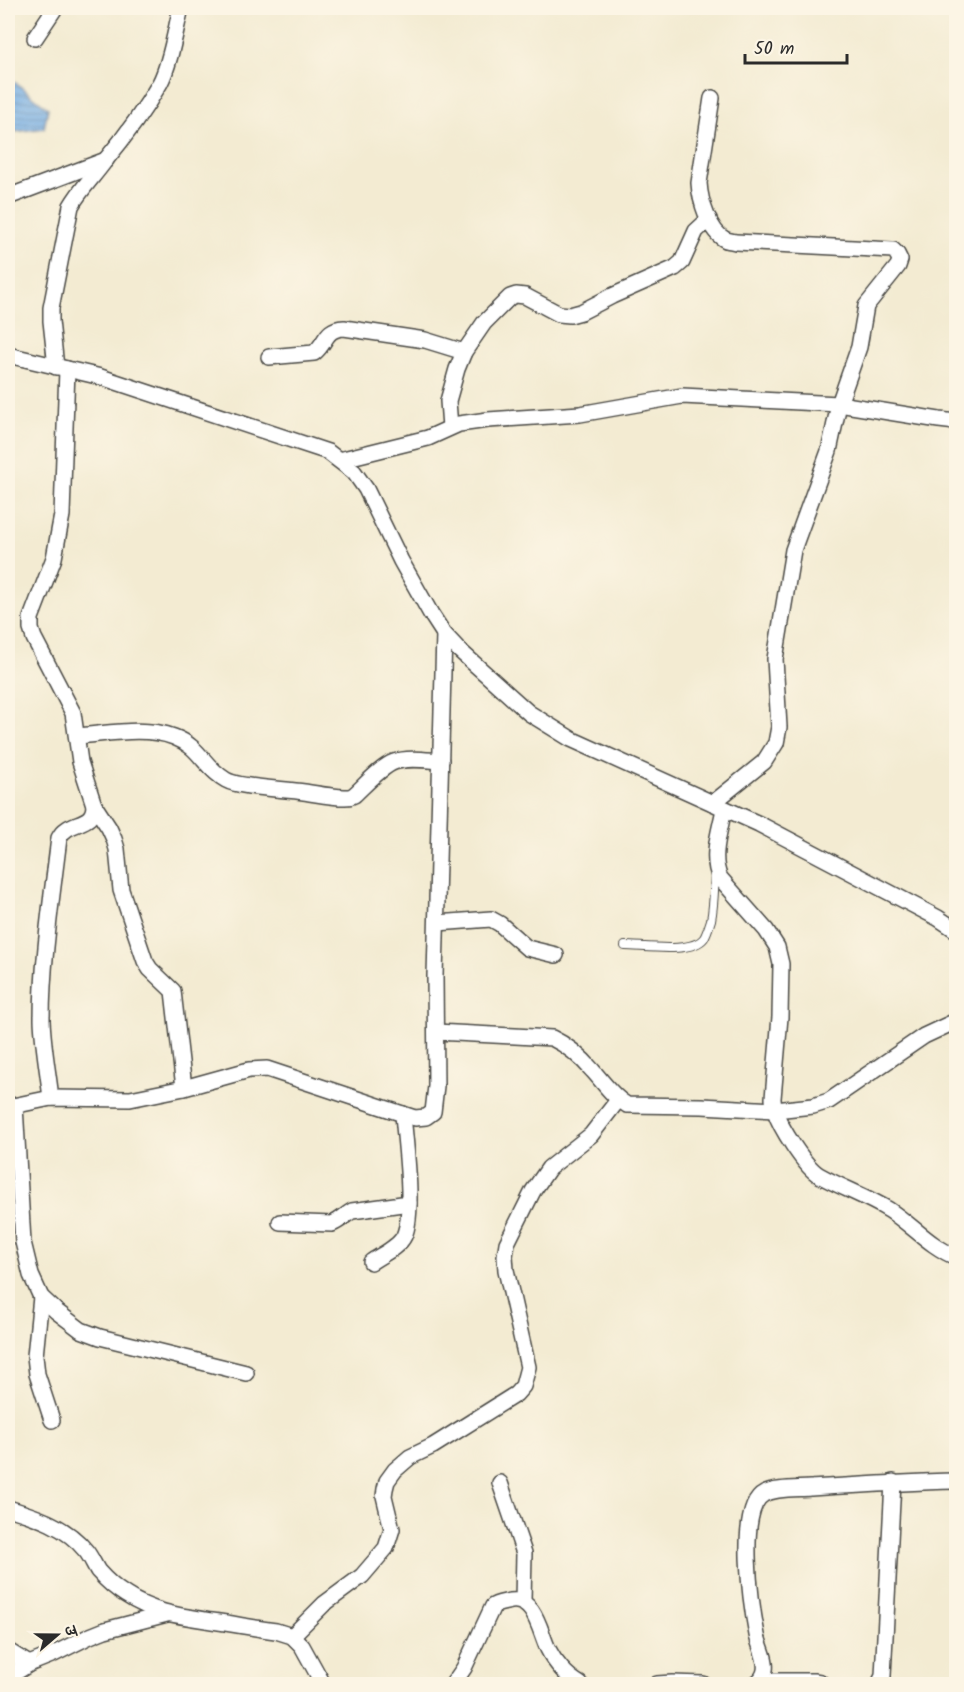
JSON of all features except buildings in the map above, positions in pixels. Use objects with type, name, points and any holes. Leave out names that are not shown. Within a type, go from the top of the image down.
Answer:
[{"type":"street","points":[[36,38],[55,8]]},
{"type":"street","points":[[181,8],[166,68],[160,82],[135,121],[71,206],[51,308],[51,321],[61,368],[62,515],[54,558],[38,598],[31,629],[73,713],[83,772],[94,806],[114,839],[121,890],[145,961],[156,976],[173,991],[184,1088]]},
{"type":"street","points":[[712,98],[699,183],[700,195],[709,219],[719,234],[726,240],[736,242],[892,250],[900,260],[898,266],[866,306],[861,324],[859,347],[839,404],[824,467],[793,550],[776,660],[779,727],[776,742],[764,762],[719,806],[716,868],[720,878],[766,930],[777,947],[781,964],[780,1006],[773,1098],[781,1124],[800,1155],[816,1174],[869,1198],[944,1252],[957,1257]]},
{"type":"street","points":[[8,197],[106,160]]},
{"type":"street","points":[[450,427],[448,401],[464,352],[484,322],[510,297],[525,296],[559,314],[570,315],[581,312],[675,268],[682,262],[696,231],[709,219]]},
{"type":"street","points":[[269,357],[314,353],[319,350],[330,332],[336,328],[425,340],[464,352]]},
{"type":"street","points":[[8,355],[101,377],[328,452],[354,472],[366,489],[401,561],[430,614],[444,634],[529,713],[571,739],[759,824],[957,930]]},
{"type":"street","points":[[339,460],[428,438],[459,424],[580,414],[682,396],[839,404],[957,422]]},
{"type":"street","points":[[246,1372],[100,1337],[81,1330],[41,1297],[31,1275],[23,1242],[11,1107],[51,1098],[130,1099],[184,1088],[249,1070],[267,1069],[415,1118],[426,1118],[433,1112],[436,1086],[437,923],[444,634]]},
{"type":"street","points":[[77,736],[128,732],[161,733],[187,742],[196,749],[214,771],[233,783],[331,796],[354,795],[388,764],[396,761],[441,760]]},
{"type":"street","points":[[51,1098],[42,1023],[49,919],[59,838],[67,828],[91,818],[94,806]]},
{"type":"street","points":[[437,923],[491,919],[506,928],[527,948],[556,955]]},
{"type":"street","points":[[436,1032],[552,1038],[578,1054],[618,1100],[627,1105],[775,1110],[813,1106],[829,1101],[924,1036],[957,1021]]},
{"type":"street","points":[[292,1636],[324,1604],[362,1576],[386,1548],[392,1529],[384,1496],[387,1481],[395,1470],[410,1457],[433,1446],[516,1394],[523,1386],[528,1367],[506,1270],[507,1243],[533,1191],[549,1168],[591,1135],[618,1100]]},
{"type":"street","points":[[371,1262],[399,1243],[404,1237],[408,1222],[410,1203],[403,1114]]},
{"type":"street","points":[[280,1222],[332,1224],[352,1211],[410,1203]]},
{"type":"street","points":[[41,1297],[35,1356],[52,1420]]},
{"type":"street","points":[[757,1683],[766,1669],[757,1638],[748,1584],[748,1539],[751,1515],[756,1501],[768,1492],[893,1482],[957,1481]]},
{"type":"street","points":[[879,1684],[883,1676],[893,1482]]},
{"type":"street","points":[[500,1483],[524,1554],[523,1601]]},
{"type":"street","points":[[8,1508],[43,1519],[59,1527],[86,1551],[98,1570],[117,1588],[141,1604],[167,1614],[276,1631],[292,1636],[302,1646],[323,1684]]},
{"type":"street","points":[[453,1684],[464,1668],[493,1606],[516,1600],[523,1601],[536,1618],[548,1650],[556,1663],[580,1684]]},
{"type":"street","points":[[8,1677],[29,1664],[105,1630],[167,1614]]},
{"type":"street","points":[[8,1651],[29,1664]]},
{"type":"street","points":[[757,1683],[814,1681],[822,1684]]},
{"type":"street","points":[[657,1684],[703,1684]]},
{"type":"lane","points":[[625,946],[690,946],[704,938],[711,919],[716,868]]},
{"type":"water","points":[[8,77],[48,108],[44,128],[13,132],[8,137]]}]
